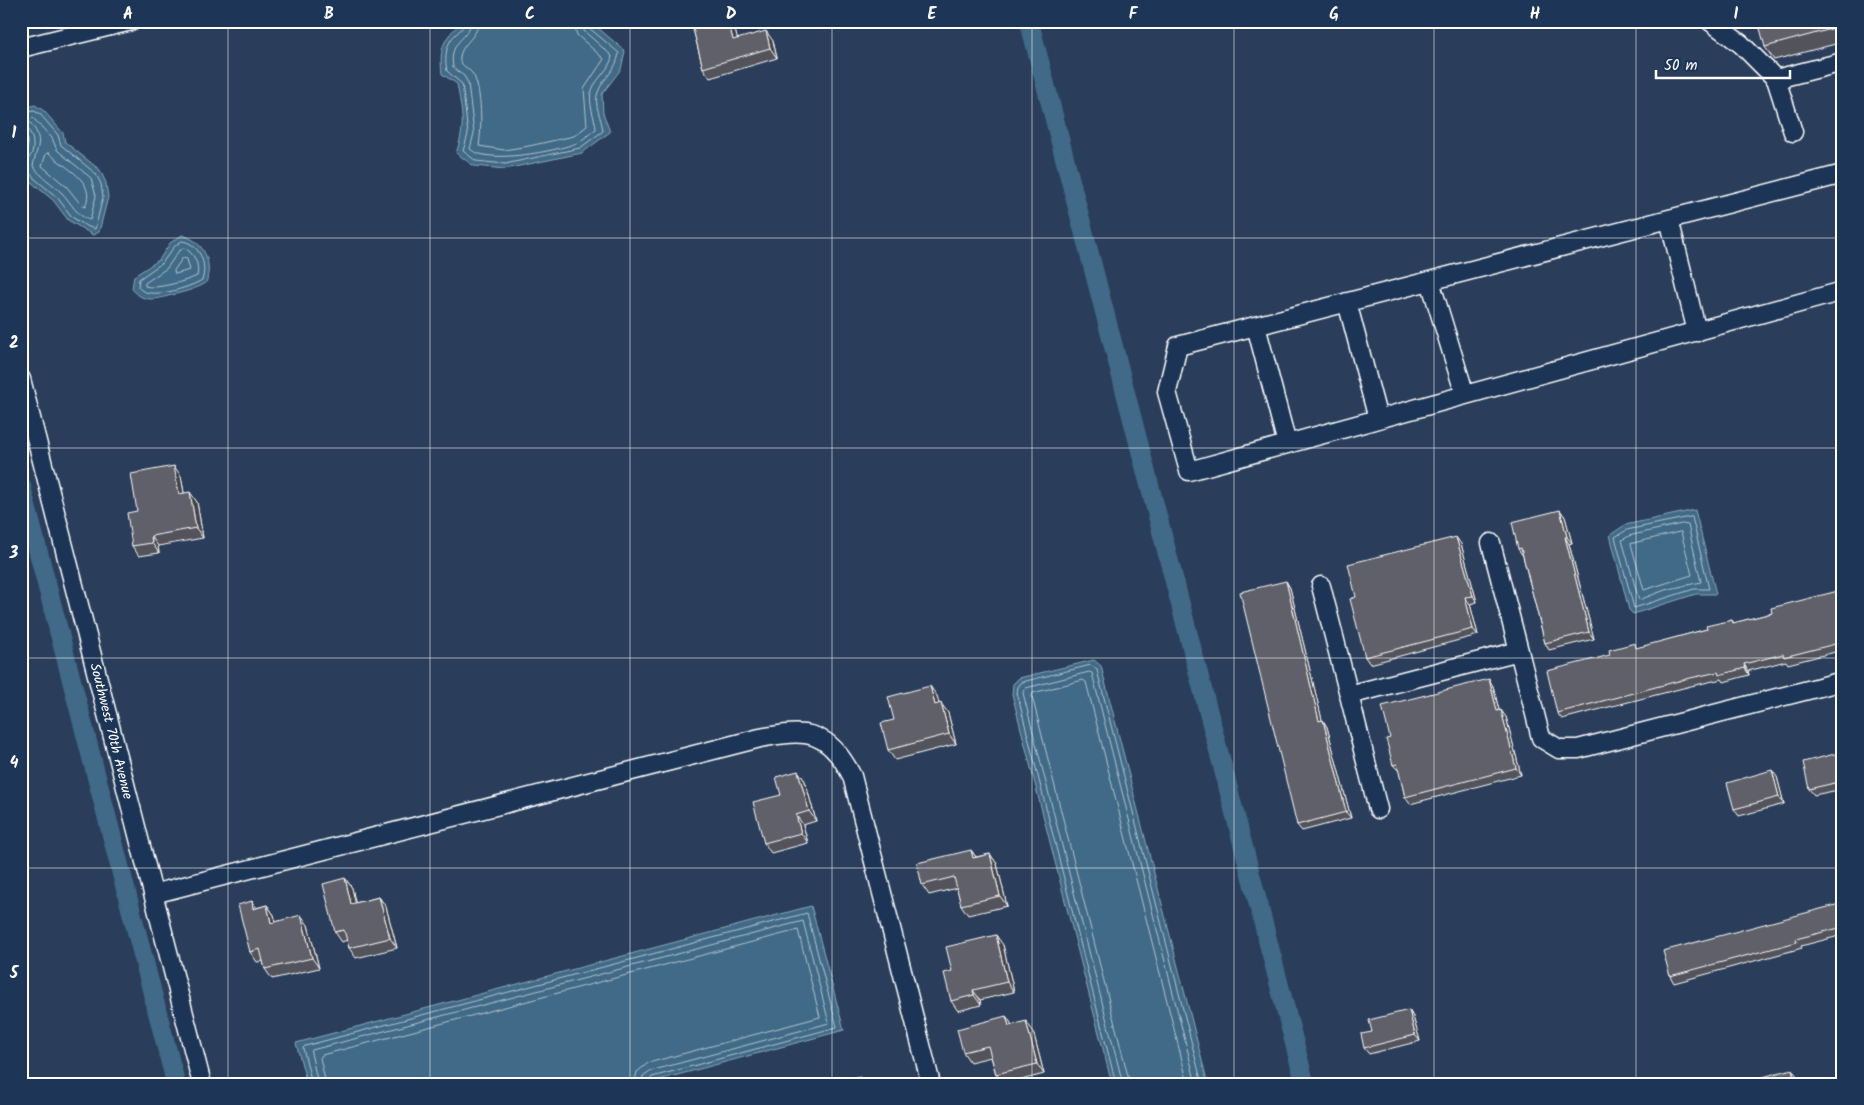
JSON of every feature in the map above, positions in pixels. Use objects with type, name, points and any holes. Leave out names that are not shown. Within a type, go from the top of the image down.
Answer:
[{"type":"street","points":[[21,48],[132,21]]},
{"type":"street","points":[[1710,21],[1741,44],[1776,79],[1793,132]]},
{"type":"street","points":[[1776,79],[1843,62]]},
{"type":"street","points":[[1843,174],[1178,346],[1167,392],[1189,471],[1843,292]]},
{"type":"street","points":[[1669,219],[1697,332]]},
{"type":"street","points":[[1430,281],[1465,395]]},
{"type":"street","points":[[1347,302],[1378,419]]},
{"type":"street","points":[[1256,326],[1288,444]]},
{"type":"street","name":"Southwest 70th Avenue","points":[[21,379],[202,1084]]},
{"type":"street","points":[[1491,543],[1541,738],[1559,749],[1578,749],[1843,681]]},
{"type":"street","points":[[1321,586],[1378,809]]},
{"type":"street","points":[[1349,695],[1519,651]]},
{"type":"street","points":[[153,894],[760,738],[791,732],[816,736],[840,754],[852,776],[931,1084]]},
{"type":"water","points":[[462,21],[590,21],[625,51],[621,69],[602,94],[603,113],[610,132],[582,153],[505,169],[474,166],[456,153],[462,127],[460,103],[457,84],[442,74],[441,57],[444,44]]},
{"type":"water","points":[[35,105],[44,111],[63,133],[65,142],[100,170],[106,183],[108,197],[99,232],[93,235],[68,220],[53,200],[31,182],[23,171],[23,158],[28,149],[27,136],[21,129],[21,109]]},
{"type":"water","points":[[182,235],[196,242],[205,253],[208,267],[206,283],[191,290],[153,299],[147,299],[137,294],[132,289],[134,276],[159,260],[170,243]]},
{"type":"water","points":[[1695,510],[1716,594],[1696,594],[1633,614],[1629,610],[1610,535],[1625,525]]},
{"type":"water","points":[[1094,660],[1101,666],[1208,1084],[1112,1084],[1012,694],[1013,684],[1019,678]]},
{"type":"water","points":[[811,906],[844,1030],[644,1084],[307,1084],[296,1043]]},
{"type":"building","points":[[691,21],[728,21],[733,40],[766,31],[770,48],[703,68]]},
{"type":"building","points":[[1758,21],[1833,21],[1835,28],[1765,47]]},
{"type":"building","points":[[174,466],[179,494],[190,492],[196,528],[151,536],[152,543],[132,546],[127,513],[137,511],[131,474]]},
{"type":"building","points":[[1560,510],[1589,632],[1545,643],[1521,548],[1518,549],[1512,522]]},
{"type":"building","points":[[1456,537],[1473,596],[1465,597],[1473,629],[1365,657],[1350,599],[1356,597],[1348,564]]},
{"type":"building","points":[[1286,581],[1319,721],[1323,720],[1346,812],[1297,825],[1240,592]]},
{"type":"building","points":[[1842,590],[1843,642],[1784,657],[1783,654],[1744,664],[1745,668],[1719,675],[1718,672],[1686,679],[1557,713],[1547,671],[1610,655],[1609,650],[1635,643],[1636,648],[1707,629],[1706,626],[1732,620],[1733,623],[1772,613],[1771,608]]},
{"type":"building","points":[[1489,679],[1497,711],[1501,710],[1516,768],[1405,797],[1397,764],[1393,765],[1386,739],[1390,738],[1382,706]]},
{"type":"building","points":[[930,686],[935,705],[941,703],[949,734],[888,750],[881,723],[894,720],[888,697]]},
{"type":"building","points":[[1843,752],[1843,781],[1809,789],[1803,762]]},
{"type":"building","points":[[1772,770],[1779,797],[1734,809],[1727,783]]},
{"type":"building","points":[[798,771],[809,811],[796,815],[801,833],[764,843],[753,802],[781,795],[776,777]]},
{"type":"building","points":[[971,850],[973,858],[990,854],[1000,896],[961,905],[954,877],[922,885],[917,863]]},
{"type":"building","points":[[345,878],[351,904],[379,897],[390,938],[349,948],[344,930],[335,932],[323,884]]},
{"type":"building","points":[[252,901],[253,909],[267,905],[271,923],[301,915],[312,958],[265,969],[260,949],[250,952],[238,905]]},
{"type":"building","points":[[1843,903],[1843,927],[1796,939],[1797,942],[1670,976],[1663,951]]},
{"type":"building","points":[[996,935],[1007,982],[973,990],[974,995],[951,1001],[944,973],[952,971],[946,947]]},
{"type":"building","points":[[1409,1010],[1415,1035],[1364,1048],[1361,1034],[1372,1032],[1369,1020]]},
{"type":"building","points":[[1006,1016],[1009,1026],[1026,1021],[1037,1064],[996,1074],[988,1046],[963,1052],[957,1029]]},
{"type":"building","points":[[1792,1069],[1795,1080],[1804,1078],[1805,1084],[1760,1084],[1759,1078]]},
{"type":"building","points":[[860,1077],[862,1084],[835,1084]]},
{"type":"waterway","points":[[1029,21],[1305,1084]]},
{"type":"waterway","points":[[21,485],[176,1084]]}]
